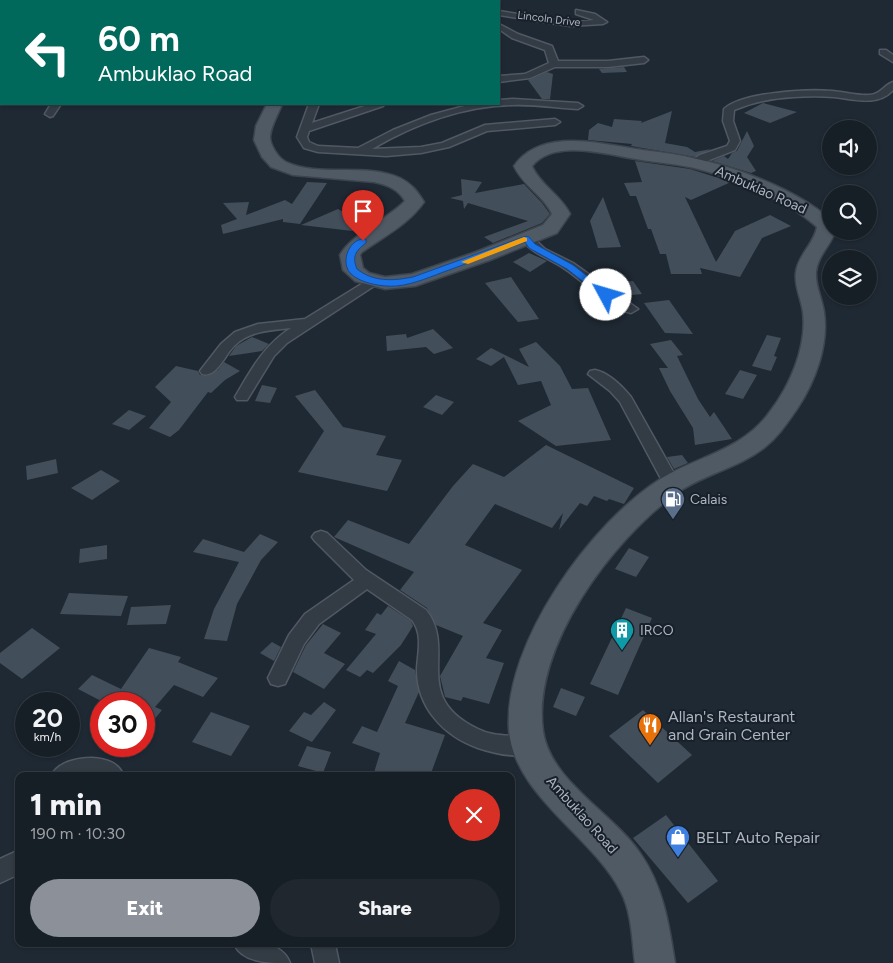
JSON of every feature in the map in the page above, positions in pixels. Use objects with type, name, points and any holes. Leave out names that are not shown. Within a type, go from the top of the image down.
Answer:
[{"type":"main road","name":"Ambuklao Road","points":[[274,105],[264,125],[262,142],[272,160],[278,165],[300,172],[380,177],[412,193],[415,202],[408,211],[354,248],[350,255],[350,263],[353,270],[362,277],[373,281],[397,283],[415,280],[550,229],[561,214],[558,204],[525,171],[523,166],[530,156],[540,151],[561,147],[583,147],[694,163],[745,180],[811,212],[826,226],[826,236],[806,267],[806,278],[814,315],[809,359],[784,409],[768,431],[753,444],[672,484],[638,510],[620,528],[585,570],[552,624],[532,669],[525,704],[526,734],[537,762],[557,791],[615,851],[637,883],[648,918],[655,963]]},
{"type":"street","name":"Lincoln Drive","points":[[500,13],[570,24],[603,22],[578,12]]},
{"type":"street","name":"Lincoln Drive","points":[[500,27],[510,34],[549,48],[554,64]]},
{"type":"street","points":[[883,52],[893,60]]},
{"type":"street","points":[[500,79],[527,76],[554,64],[608,64],[644,60]]},
{"type":"street","points":[[694,163],[704,157],[731,148],[735,141],[728,121],[729,109],[741,103],[801,94],[876,96],[884,94],[893,85]]},
{"type":"street","points":[[500,104],[512,102],[578,106]]},
{"type":"street","points":[[50,114],[55,105]]},
{"type":"street","points":[[314,105],[302,137],[303,142],[308,146],[386,153],[421,150],[445,145],[485,128],[555,122]]},
{"type":"street","points":[[305,129],[377,105]]},
{"type":"street","points":[[361,151],[422,121],[451,112],[494,105]]},
{"type":"street","points":[[526,238],[532,246],[558,259],[597,289],[631,309]]},
{"type":"street","points":[[242,397],[268,354],[282,340],[373,281]]},
{"type":"street","points":[[208,371],[231,340],[240,334],[274,326],[308,323]]},
{"type":"street","points":[[595,374],[616,388],[626,400],[672,484]]},
{"type":"street","points":[[321,537],[367,580],[425,621],[428,630],[428,677],[434,702],[447,721],[469,736],[498,744],[531,746]]},
{"type":"street","points":[[278,678],[296,640],[312,619],[367,580]]},
{"type":"street","points":[[68,772],[84,767],[103,768],[108,772]]},
{"type":"street","points":[[0,872],[15,863]]},
{"type":"street","points":[[251,947],[278,963]]},
{"type":"street","points":[[323,947],[327,963]]},
{"type":"building","points":[[624,67],[627,72],[602,73],[599,69]]},
{"type":"building","points":[[547,72],[553,74],[550,99],[542,99],[528,80]]},
{"type":"building","points":[[763,103],[797,112],[770,123],[744,113]]},
{"type":"building","points":[[672,111],[665,143],[687,147],[695,152],[711,149],[695,157],[631,146],[632,144],[588,140],[589,130],[598,123],[612,127],[614,119],[642,121],[641,123]]},
{"type":"building","points":[[747,131],[754,146],[747,157],[756,171],[751,173],[712,161],[724,156],[728,159],[732,153],[737,151]]},
{"type":"building","points":[[635,161],[690,169],[731,182],[691,200],[685,197],[716,262],[735,231],[770,215],[791,226],[762,238],[740,277],[700,268],[702,274],[671,274],[666,254],[660,254],[651,229],[648,229],[636,196],[630,196],[624,183],[642,182]]},
{"type":"building","points":[[461,179],[482,182],[475,193],[524,184],[550,214],[542,223],[493,243],[484,237],[528,221],[468,203],[464,209],[463,201],[450,198],[462,195]]},
{"type":"building","points":[[307,182],[327,183],[300,224],[283,222],[283,219],[223,234],[221,225],[237,219],[223,203],[249,202],[246,215],[285,200],[292,204]]},
{"type":"building","points":[[603,197],[621,247],[598,248],[590,221]]},
{"type":"building","points":[[338,209],[368,226],[361,232],[301,225]]},
{"type":"building","points":[[529,253],[547,261],[530,272],[513,262]]},
{"type":"building","points":[[511,277],[539,319],[518,322],[485,283]]},
{"type":"building","points":[[633,281],[642,294],[623,296],[616,291],[611,283]]},
{"type":"building","points":[[669,300],[693,334],[665,333],[644,303]]},
{"type":"building","points":[[433,329],[453,348],[434,354],[426,347],[387,351],[386,336],[406,334],[407,338]]},
{"type":"building","points":[[767,335],[781,338],[774,356],[777,357],[771,371],[752,366]]},
{"type":"building","points":[[252,337],[269,344],[262,351],[229,356],[236,346]]},
{"type":"building","points":[[671,340],[683,355],[677,356],[698,399],[710,417],[714,412],[732,439],[695,445],[693,428],[670,391],[659,368],[668,368],[650,344]]},
{"type":"building","points":[[536,342],[560,366],[572,389],[588,388],[611,440],[556,446],[518,421],[551,405],[541,381],[518,385],[504,357],[491,366],[476,359],[491,348],[529,367],[519,349]]},
{"type":"building","points":[[224,362],[240,371],[225,380],[211,393],[208,392],[179,430],[170,437],[149,428],[171,402],[155,387],[176,366],[198,371],[200,375],[207,376],[218,370]]},
{"type":"building","points":[[740,370],[757,375],[743,399],[725,394]]},
{"type":"building","points":[[262,385],[277,388],[270,403],[255,401]]},
{"type":"building","points":[[315,390],[343,427],[386,436],[376,455],[402,460],[387,491],[298,472],[324,431],[295,396]]},
{"type":"building","points":[[436,395],[454,402],[442,415],[423,407]]},
{"type":"building","points":[[129,410],[146,416],[129,430],[112,424]]},
{"type":"building","points":[[546,445],[634,488],[624,504],[594,496],[587,506],[580,503],[559,530],[563,513],[552,528],[495,504],[465,545],[522,570],[483,623],[502,630],[486,658],[504,663],[489,704],[463,697],[461,701],[445,697],[440,676],[463,636],[436,625],[427,608],[400,590],[414,572],[334,537],[348,520],[409,544],[453,486],[473,464],[504,477]]},
{"type":"building","points":[[682,455],[688,463],[674,469],[667,457]]},
{"type":"building","points":[[56,459],[58,473],[27,480],[26,466]]},
{"type":"building","points":[[101,470],[120,481],[92,500],[71,488]]},
{"type":"building","points":[[260,534],[278,542],[261,560],[237,604],[227,641],[204,639],[214,609],[239,562],[193,552],[203,539],[244,552]]},
{"type":"building","points":[[107,545],[107,559],[79,563],[80,549]]},
{"type":"building","points":[[629,548],[649,557],[636,577],[615,569]]},
{"type":"building","points":[[69,593],[128,596],[121,616],[60,614]]},
{"type":"building","points":[[171,605],[166,624],[127,625],[131,607]]},
{"type":"building","points":[[388,606],[411,621],[413,626],[401,645],[373,673],[367,670],[360,677],[346,670],[376,634],[365,630],[377,613],[381,615]]},
{"type":"building","name":"IRCO","points":[[626,608],[652,618],[618,695],[590,684]]},
{"type":"building","points":[[323,624],[341,633],[324,653],[345,664],[324,689],[293,672],[306,645]]},
{"type":"building","points":[[32,628],[60,648],[22,679],[0,663],[0,653]]},
{"type":"building","points":[[272,642],[281,647],[274,661],[260,653]]},
{"type":"building","points":[[149,648],[181,657],[178,662],[218,678],[203,697],[174,685],[155,707],[155,692],[90,692],[90,695],[78,689],[92,675],[121,689]]},
{"type":"building","points":[[399,661],[415,670],[419,692],[405,723],[445,735],[431,772],[374,772],[380,753],[352,743],[362,726],[377,732],[398,686],[388,681]]},
{"type":"building","points":[[561,688],[585,697],[576,716],[553,707]]},
{"type":"building","points":[[324,702],[336,710],[312,742],[289,731],[304,712],[311,715]]},
{"type":"building","points":[[155,707],[162,710],[155,719]]},
{"type":"building","name":"Allan's Restaurant and Grain Center","points":[[643,710],[692,755],[658,783],[609,736]]},
{"type":"building","points":[[211,712],[250,726],[231,756],[192,742]]},
{"type":"building","points":[[307,746],[331,752],[323,772],[298,766]]},
{"type":"building","points":[[666,815],[718,881],[688,903],[633,838]]},
{"type":"slow traffic","points":[[465,262],[524,239]]},
{"type":"place","name":"Calais","points":[[673,520]]},
{"type":"place","name":"IRCO","points":[[622,651]]},
{"type":"place","name":"Allan's Restaurant and Grain Center","points":[[650,746]]},
{"type":"place","name":"BELT Auto Repair","points":[[678,858]]},
{"type":"route","points":[[363,241],[354,248],[350,255],[350,263],[353,270],[362,277],[373,281],[397,283],[415,280],[483,256],[526,238],[532,246],[558,259],[606,295]]}]
